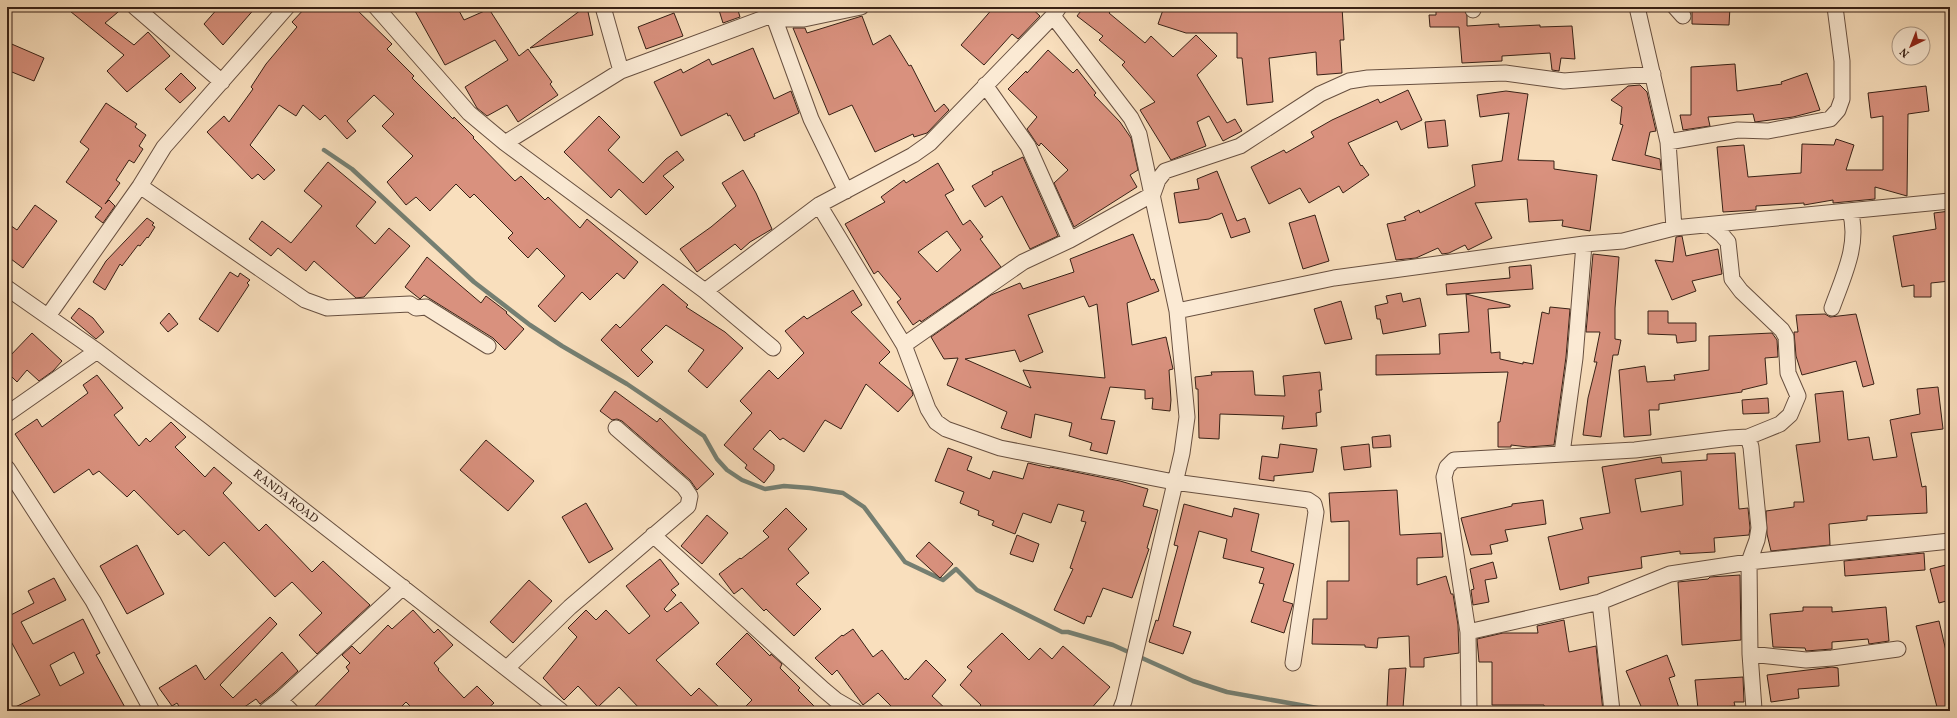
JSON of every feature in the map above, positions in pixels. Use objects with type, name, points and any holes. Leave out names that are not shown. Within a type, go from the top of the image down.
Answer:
[{"type":"street","points":[[135,7],[222,82]]},
{"type":"street","points":[[48,316],[140,186],[164,147],[287,7]]},
{"type":"street","points":[[603,7],[621,71]]},
{"type":"street","points":[[505,143],[621,71],[771,11],[787,19],[804,19],[861,7]]},
{"type":"street","points":[[1637,7],[1668,142],[1674,228]]},
{"type":"street","points":[[1668,142],[1738,130],[1768,130],[1830,119],[1838,110],[1842,99],[1842,61],[1836,7]]},
{"type":"street","points":[[382,8],[469,113],[505,143],[705,291],[773,348]]},
{"type":"street","points":[[771,11],[811,119],[846,191]]},
{"type":"street","points":[[705,291],[819,205],[913,155],[930,143],[1056,12],[1131,118],[1139,134],[1177,311],[1187,417],[1182,453],[1124,701],[1120,711]]},
{"type":"street","points":[[904,345],[1023,262],[1070,240],[1153,194],[1158,180],[1165,171],[1240,146],[1320,94],[1349,81],[1368,78],[1505,73],[1564,81],[1653,74]]},
{"type":"street","points":[[985,85],[1028,146],[1070,240]]},
{"type":"street","points":[[140,186],[305,300],[327,308],[410,304],[416,308],[426,307],[488,346]]},
{"type":"street","points":[[1177,311],[1334,278],[1584,244],[1623,241],[1674,228],[1950,201]]},
{"type":"street","points":[[819,205],[904,345],[928,408],[936,422],[946,429],[1000,448],[1174,482],[1308,500],[1314,504],[1316,512],[1293,663]]},
{"type":"street","points":[[1832,308],[1847,267],[1852,248],[1854,223],[1850,211]]},
{"type":"street","points":[[1469,711],[1468,632],[1444,477],[1447,467],[1454,460],[1635,450],[1748,437],[1780,424],[1790,416],[1798,396],[1788,373],[1786,337],[1782,330],[1741,291],[1732,279],[1728,242],[1710,225]]},
{"type":"street","points":[[1562,453],[1575,358],[1584,244]]},
{"type":"street","name":"RANDA ROAD","points":[[7,288],[97,351],[561,711]]},
{"type":"street","points":[[7,414],[97,351]]},
{"type":"street","points":[[507,668],[570,607],[688,506],[690,496],[684,487],[616,428]]},
{"type":"street","points":[[1748,437],[1751,447],[1759,528],[1757,540],[1749,562],[1750,654],[1754,709]]},
{"type":"street","points":[[7,468],[93,601],[152,711]]},
{"type":"street","points":[[653,535],[824,690],[836,700],[855,711]]},
{"type":"street","points":[[1468,632],[1600,602],[1670,574],[1749,562],[1950,541]]},
{"type":"street","points":[[266,711],[280,700],[403,587]]},
{"type":"street","points":[[1600,602],[1612,711]]},
{"type":"street","points":[[1750,654],[1806,660],[1898,649]]},
{"type":"street","points":[[280,700],[291,711]]},
{"type":"building","points":[[65,7],[124,7],[105,23],[134,45],[148,32],[170,56],[127,92],[107,71],[124,55]]},
{"type":"building","points":[[219,7],[256,7],[223,45],[204,24]]},
{"type":"building","points":[[306,7],[354,7],[392,44],[387,49],[414,76],[412,78],[453,119],[454,117],[474,137],[473,138],[515,181],[521,176],[545,200],[548,197],[580,228],[587,219],[638,262],[624,279],[617,273],[590,300],[582,292],[555,322],[538,306],[565,276],[537,248],[528,258],[508,238],[513,233],[474,194],[470,198],[456,184],[430,211],[416,197],[406,205],[387,182],[413,156],[382,126],[394,114],[374,95],[347,121],[356,131],[347,139],[325,115],[320,120],[303,105],[296,116],[279,105],[250,145],[275,170],[264,180],[258,174],[252,179],[207,132],[224,116],[229,122],[253,89],[251,87],[266,64],[297,27],[292,22]]},
{"type":"building","points":[[424,7],[457,7],[464,20],[489,9],[519,56],[528,49],[552,82],[550,84],[558,95],[518,122],[507,105],[487,116],[477,108],[465,87],[508,60],[495,40],[445,65],[415,11]]},
{"type":"building","points":[[587,7],[593,35],[530,48]]},
{"type":"building","points":[[718,7],[737,7],[740,17],[723,23]]},
{"type":"building","points":[[994,7],[1030,7],[1040,16],[1018,39],[1012,34],[984,65],[961,45]]},
{"type":"building","points":[[1084,7],[1114,7],[1109,13],[1145,43],[1151,36],[1173,57],[1196,35],[1217,56],[1197,75],[1227,123],[1235,119],[1242,131],[1223,141],[1209,116],[1197,122],[1206,146],[1171,160],[1140,110],[1155,102],[1122,65],[1125,62],[1099,40],[1103,36],[1077,16]]},
{"type":"building","points":[[1164,7],[1342,7],[1344,40],[1340,40],[1342,73],[1317,75],[1316,52],[1269,58],[1273,102],[1247,105],[1242,58],[1237,58],[1237,33],[1186,33],[1158,24]]},
{"type":"building","points":[[1436,7],[1464,7],[1467,16],[1467,26],[1499,24],[1499,27],[1540,25],[1540,27],[1572,26],[1575,59],[1561,58],[1559,71],[1552,70],[1550,53],[1502,56],[1502,61],[1462,63],[1459,27],[1430,27],[1429,15],[1436,15]]},
{"type":"building","points":[[1692,7],[1730,7],[1729,25],[1692,24]]},
{"type":"building","points":[[674,13],[683,36],[646,49],[638,27]]},
{"type":"building","points":[[862,16],[873,45],[890,35],[909,66],[911,65],[935,112],[944,104],[949,110],[927,133],[914,137],[913,134],[875,152],[852,105],[829,115],[793,28],[805,28],[807,33]]},
{"type":"building","points":[[7,42],[44,58],[34,81],[7,70]]},
{"type":"building","points":[[753,48],[774,99],[791,91],[799,113],[754,134],[755,136],[744,141],[730,115],[728,116],[727,113],[681,136],[654,82],[681,69],[683,73],[709,59],[712,65]]},
{"type":"building","points":[[1048,50],[1073,73],[1077,69],[1096,93],[1094,95],[1120,122],[1131,138],[1138,170],[1130,175],[1137,187],[1074,227],[1054,183],[1068,170],[1041,143],[1039,146],[1037,144],[1027,129],[1037,117],[1008,89],[1026,71],[1027,73]]},
{"type":"building","points":[[1735,64],[1737,91],[1782,84],[1781,82],[1807,73],[1820,110],[1793,117],[1755,122],[1753,114],[1708,117],[1710,126],[1683,130],[1680,115],[1691,115],[1691,67]]},
{"type":"building","points":[[181,73],[196,88],[180,103],[165,89]]},
{"type":"building","points":[[1640,85],[1647,92],[1656,131],[1650,132],[1645,155],[1660,159],[1661,170],[1612,160],[1623,125],[1620,124],[1622,107],[1611,100],[1628,86]]},
{"type":"building","points":[[1926,86],[1929,111],[1908,114],[1907,196],[1875,187],[1875,199],[1833,203],[1833,200],[1804,205],[1804,203],[1756,206],[1756,210],[1723,212],[1717,147],[1744,145],[1748,177],[1801,173],[1802,144],[1834,145],[1836,139],[1854,145],[1846,170],[1883,170],[1883,116],[1871,118],[1868,93]]},
{"type":"building","points":[[1408,90],[1422,120],[1401,130],[1397,121],[1348,143],[1361,166],[1362,165],[1369,175],[1343,193],[1339,186],[1309,203],[1300,188],[1269,204],[1251,167],[1284,150],[1286,153],[1314,137],[1311,132],[1332,120],[1378,99],[1380,103]]},
{"type":"building","points":[[1506,91],[1528,94],[1518,160],[1554,161],[1554,169],[1597,175],[1590,231],[1562,226],[1563,220],[1529,222],[1527,199],[1475,203],[1492,238],[1468,250],[1465,245],[1449,253],[1442,254],[1438,248],[1416,258],[1396,260],[1387,224],[1406,220],[1404,217],[1419,210],[1420,213],[1475,186],[1472,165],[1502,161],[1509,113],[1480,117],[1477,95]]},
{"type":"building","points":[[106,103],[137,124],[135,127],[146,135],[139,146],[143,149],[134,163],[129,160],[116,180],[120,183],[105,204],[109,200],[115,206],[103,223],[95,217],[102,208],[66,182],[89,149],[80,142]]},
{"type":"building","points":[[599,116],[620,137],[608,150],[643,183],[666,159],[677,151],[684,160],[663,176],[674,187],[646,215],[619,189],[611,198],[564,152]]},
{"type":"building","points":[[1445,120],[1448,146],[1428,148],[1425,122]]},
{"type":"building","points":[[1023,157],[1058,236],[1030,249],[1002,196],[985,207],[972,186],[993,174],[992,172]]},
{"type":"building","points":[[328,162],[376,202],[356,226],[375,244],[389,228],[410,246],[364,297],[356,298],[314,261],[306,271],[278,248],[271,256],[249,239],[262,221],[291,243],[322,206],[304,191]]},
{"type":"building","points":[[938,163],[954,190],[945,195],[963,225],[970,220],[983,237],[980,239],[1001,267],[921,322],[920,320],[913,325],[897,302],[901,299],[878,271],[874,274],[845,224],[885,202],[881,197],[904,180],[906,183]],"holes":[[[947,231],[961,250],[937,272],[918,252]]]},
{"type":"building","points":[[743,170],[756,193],[772,229],[750,242],[741,250],[735,244],[697,272],[680,249],[711,227],[736,206],[722,183]]},
{"type":"building","points":[[1217,171],[1237,221],[1245,218],[1250,232],[1231,238],[1222,213],[1209,219],[1179,223],[1174,193],[1199,189],[1197,179]]},
{"type":"building","points":[[35,205],[57,221],[23,268],[7,256],[7,223],[17,230]]},
{"type":"building","points":[[1950,211],[1950,281],[1931,283],[1931,297],[1914,297],[1914,285],[1902,287],[1893,236],[1936,229],[1934,213]]},
{"type":"building","points":[[1315,215],[1329,261],[1303,269],[1289,223]]},
{"type":"building","points":[[147,218],[154,223],[152,225],[155,227],[148,238],[147,237],[140,246],[138,245],[122,266],[120,264],[105,290],[93,282],[106,261]]},
{"type":"building","points":[[1133,234],[1151,280],[1154,279],[1159,291],[1127,303],[1132,345],[1166,337],[1173,369],[1169,370],[1171,400],[1170,411],[1152,409],[1153,398],[1145,399],[1145,390],[1110,387],[1101,419],[1115,421],[1107,454],[1090,450],[1092,443],[1069,436],[1072,423],[1035,414],[1031,438],[1001,428],[1007,412],[947,385],[958,358],[944,359],[931,337],[991,295],[1020,283],[1023,289],[1074,272],[1070,259]],"holes":[[[1084,296],[1089,307],[1097,304],[1105,378],[1023,370],[1031,388],[965,359],[1015,350],[1020,362],[1043,352],[1028,315]]]},
{"type":"building","points":[[1682,236],[1686,256],[1718,249],[1722,274],[1692,281],[1696,291],[1672,300],[1655,260],[1673,262],[1676,237]]},
{"type":"building","points":[[1593,254],[1619,257],[1615,308],[1615,339],[1621,340],[1618,355],[1613,355],[1601,437],[1583,435],[1588,398],[1597,362],[1594,362],[1600,332],[1586,332]]},
{"type":"building","points":[[427,257],[481,303],[486,296],[507,312],[506,313],[524,329],[505,350],[493,338],[424,295],[420,299],[405,287]]},
{"type":"building","points":[[1531,265],[1533,289],[1447,295],[1446,284],[1510,278],[1509,267]]},
{"type":"building","points":[[230,272],[238,277],[240,273],[250,280],[247,283],[249,285],[218,332],[199,319]]},
{"type":"building","points":[[663,284],[688,305],[686,307],[725,332],[743,348],[707,388],[688,371],[704,350],[666,325],[641,350],[653,362],[638,377],[601,340],[616,324],[620,328]]},
{"type":"building","points":[[853,290],[862,305],[851,312],[890,352],[879,363],[912,391],[913,395],[898,412],[866,384],[841,429],[825,420],[804,452],[783,438],[780,440],[770,430],[753,449],[774,465],[774,470],[764,483],[745,468],[747,465],[724,445],[752,413],[740,401],[769,370],[778,379],[804,353],[785,331],[804,316],[807,319]]},
{"type":"building","points":[[1401,293],[1403,302],[1420,298],[1426,326],[1383,334],[1380,319],[1377,319],[1375,306],[1388,303],[1386,296]]},
{"type":"building","points":[[1466,294],[1510,305],[1510,307],[1488,309],[1491,353],[1500,352],[1500,359],[1523,364],[1523,362],[1533,364],[1542,312],[1549,314],[1550,307],[1570,309],[1566,357],[1554,445],[1528,447],[1511,445],[1511,447],[1498,447],[1498,422],[1500,422],[1508,372],[1376,375],[1376,355],[1440,354],[1439,334],[1469,332]]},
{"type":"building","points":[[1341,301],[1352,339],[1325,344],[1314,309]]},
{"type":"building","points":[[79,308],[93,318],[104,332],[96,339],[71,318]]},
{"type":"building","points":[[1648,311],[1668,311],[1668,323],[1696,323],[1696,341],[1677,343],[1676,335],[1648,334]]},
{"type":"building","points":[[169,313],[178,324],[168,332],[160,323]]},
{"type":"building","points":[[1825,314],[1830,317],[1856,314],[1874,384],[1863,387],[1856,361],[1802,375],[1796,356],[1794,332],[1798,332],[1796,315]]},
{"type":"building","points":[[32,333],[62,361],[53,371],[39,381],[27,370],[17,382],[7,372],[7,359]]},
{"type":"building","points":[[1772,333],[1777,340],[1778,357],[1765,358],[1767,384],[1742,390],[1742,392],[1659,404],[1659,410],[1649,410],[1651,435],[1624,437],[1619,370],[1645,366],[1647,382],[1675,380],[1674,375],[1709,370],[1709,336]]},
{"type":"building","points":[[1253,371],[1255,395],[1285,396],[1283,376],[1320,372],[1322,390],[1319,390],[1321,412],[1316,413],[1317,426],[1282,429],[1284,416],[1220,414],[1219,439],[1199,438],[1198,389],[1196,389],[1195,377],[1212,375],[1211,372]]},
{"type":"building","points":[[97,375],[123,408],[114,415],[139,446],[146,438],[150,442],[171,422],[186,437],[175,447],[205,477],[214,467],[232,483],[223,493],[259,531],[266,524],[312,572],[323,561],[370,605],[317,654],[299,635],[322,613],[292,582],[275,597],[224,542],[209,556],[184,530],[178,535],[134,490],[127,497],[99,471],[93,475],[89,469],[54,493],[15,434],[37,419],[42,427],[88,393],[83,385]]},
{"type":"building","points":[[1938,387],[1943,429],[1911,433],[1922,487],[1926,486],[1927,513],[1867,516],[1867,520],[1829,524],[1830,545],[1771,551],[1767,534],[1766,511],[1794,507],[1794,502],[1804,502],[1796,445],[1820,442],[1815,394],[1843,391],[1848,440],[1869,437],[1873,460],[1897,457],[1890,420],[1920,414],[1917,389]]},
{"type":"building","points":[[615,391],[657,422],[660,418],[714,474],[697,490],[690,480],[622,421],[617,419],[612,420],[600,411]]},
{"type":"building","points":[[1768,398],[1769,413],[1743,414],[1742,400]]},
{"type":"building","points":[[1390,435],[1391,447],[1373,448],[1372,437]]},
{"type":"building","points":[[486,440],[534,481],[508,511],[460,470]]},
{"type":"building","points":[[1280,444],[1317,449],[1313,472],[1274,476],[1274,481],[1259,479],[1262,456],[1278,458]]},
{"type":"building","points":[[1369,444],[1371,467],[1344,470],[1341,447]]},
{"type":"building","points":[[948,448],[972,457],[967,470],[990,479],[993,471],[1023,479],[1028,463],[1120,481],[1148,489],[1143,506],[1158,510],[1147,548],[1149,549],[1132,598],[1103,588],[1091,617],[1087,616],[1084,624],[1054,610],[1073,569],[1070,568],[1086,522],[1081,521],[1084,511],[1058,504],[1051,523],[1023,513],[1015,534],[992,525],[994,521],[978,515],[979,511],[960,503],[964,492],[935,481]]},
{"type":"building","points":[[1735,453],[1739,509],[1748,508],[1750,528],[1749,535],[1714,538],[1715,552],[1680,554],[1680,551],[1641,557],[1642,568],[1588,577],[1589,583],[1560,590],[1548,537],[1583,529],[1580,518],[1610,513],[1602,467],[1661,457],[1662,463],[1707,460],[1707,454]],"holes":[[[1681,471],[1683,505],[1641,512],[1635,479]]]},
{"type":"building","points":[[1397,490],[1400,535],[1441,533],[1443,557],[1417,558],[1417,585],[1446,576],[1451,594],[1453,594],[1458,625],[1459,653],[1424,658],[1424,667],[1410,667],[1409,636],[1378,638],[1377,648],[1365,647],[1365,645],[1312,644],[1313,619],[1327,619],[1327,581],[1349,581],[1349,521],[1331,522],[1329,493]]},
{"type":"building","points":[[1543,500],[1546,524],[1505,530],[1508,541],[1490,545],[1492,554],[1471,555],[1461,518],[1512,506],[1512,504]]},
{"type":"building","points":[[586,503],[613,549],[589,563],[562,517]]},
{"type":"building","points":[[1184,504],[1232,517],[1234,508],[1259,514],[1251,551],[1294,564],[1283,601],[1293,604],[1284,633],[1251,622],[1264,584],[1259,583],[1264,568],[1223,558],[1227,539],[1199,531],[1173,626],[1191,632],[1183,654],[1149,642],[1156,620],[1158,621],[1178,546],[1174,545]]},
{"type":"building","points":[[786,508],[807,529],[788,549],[809,573],[796,584],[821,609],[794,636],[766,609],[764,611],[742,588],[734,594],[719,574],[769,537],[763,531]]},
{"type":"building","points":[[707,515],[728,533],[702,564],[681,546]]},
{"type":"building","points":[[1017,535],[1039,544],[1033,562],[1010,554]]},
{"type":"building","points":[[929,542],[953,564],[940,578],[916,556]]},
{"type":"building","points":[[137,545],[164,594],[127,614],[100,566]]},
{"type":"building","points":[[1924,553],[1925,570],[1845,576],[1844,561]]},
{"type":"building","points":[[660,559],[679,584],[671,590],[676,595],[664,609],[667,612],[681,602],[699,623],[656,660],[691,696],[699,688],[723,711],[642,711],[619,687],[598,707],[578,686],[564,700],[543,678],[577,637],[568,628],[586,610],[596,620],[606,610],[629,634],[650,616],[626,586]]},
{"type":"building","points":[[1493,562],[1497,578],[1485,580],[1489,602],[1473,605],[1471,590],[1474,589],[1470,569]]},
{"type":"building","points":[[1950,564],[1950,600],[1939,603],[1930,569]]},
{"type":"building","points":[[1740,575],[1741,640],[1682,645],[1678,582],[1708,579],[1710,577]]},
{"type":"building","points":[[54,578],[66,600],[21,622],[33,644],[83,619],[100,653],[96,655],[127,711],[7,711],[40,695],[7,634],[7,617],[34,603],[28,591]],"holes":[[[74,652],[84,673],[60,686],[50,665]]]},
{"type":"building","points":[[529,580],[552,601],[513,643],[490,622]]},
{"type":"building","points":[[1803,607],[1832,607],[1832,612],[1886,607],[1889,641],[1869,644],[1868,639],[1832,642],[1832,649],[1806,651],[1805,648],[1773,647],[1770,614],[1803,611]]},
{"type":"building","points":[[413,610],[434,633],[438,629],[453,645],[434,663],[439,669],[438,670],[464,698],[477,686],[494,703],[485,711],[415,711],[406,702],[397,711],[310,711],[349,671],[346,667],[350,663],[342,655],[352,646],[360,654],[388,625],[392,629]]},
{"type":"building","points":[[270,617],[277,624],[220,685],[233,698],[282,652],[298,671],[274,693],[260,704],[256,699],[243,708],[246,711],[182,711],[177,703],[172,706],[159,688],[196,665],[205,680]]},
{"type":"building","points":[[1564,620],[1569,652],[1596,646],[1603,711],[1545,711],[1544,705],[1492,705],[1492,662],[1479,662],[1477,639],[1503,633],[1538,633],[1537,626]]},
{"type":"building","points":[[1939,621],[1950,668],[1950,711],[1938,711],[1916,626]]},
{"type":"building","points":[[853,629],[873,657],[882,650],[905,680],[906,678],[908,680],[926,660],[946,680],[932,696],[948,711],[896,711],[878,693],[863,705],[837,670],[832,675],[815,658],[842,635],[843,636]]},
{"type":"building","points":[[747,633],[770,656],[771,654],[782,664],[780,668],[800,688],[798,690],[819,711],[741,711],[752,700],[716,664]]},
{"type":"building","points":[[1002,633],[1029,660],[1040,648],[1052,659],[1063,646],[1110,687],[1089,711],[975,711],[981,705],[960,685],[972,671],[967,667]]},
{"type":"building","points":[[1667,655],[1675,676],[1669,678],[1680,711],[1643,711],[1626,671]]},
{"type":"building","points":[[1832,667],[1838,668],[1839,686],[1798,689],[1799,698],[1771,702],[1767,675]]},
{"type":"building","points":[[1406,668],[1403,708],[1387,707],[1389,669]]},
{"type":"building","points":[[1743,677],[1744,702],[1734,702],[1735,706],[1698,709],[1695,680]]},
{"type":"waterway","points":[[324,150],[352,169],[474,282],[530,325],[562,346],[627,384],[704,436],[717,459],[727,470],[742,480],[765,489],[784,486],[843,493],[864,507],[905,562],[943,580],[956,569],[977,590],[1062,632],[1068,632],[1113,645],[1193,681],[1227,692],[1334,711]]}]
